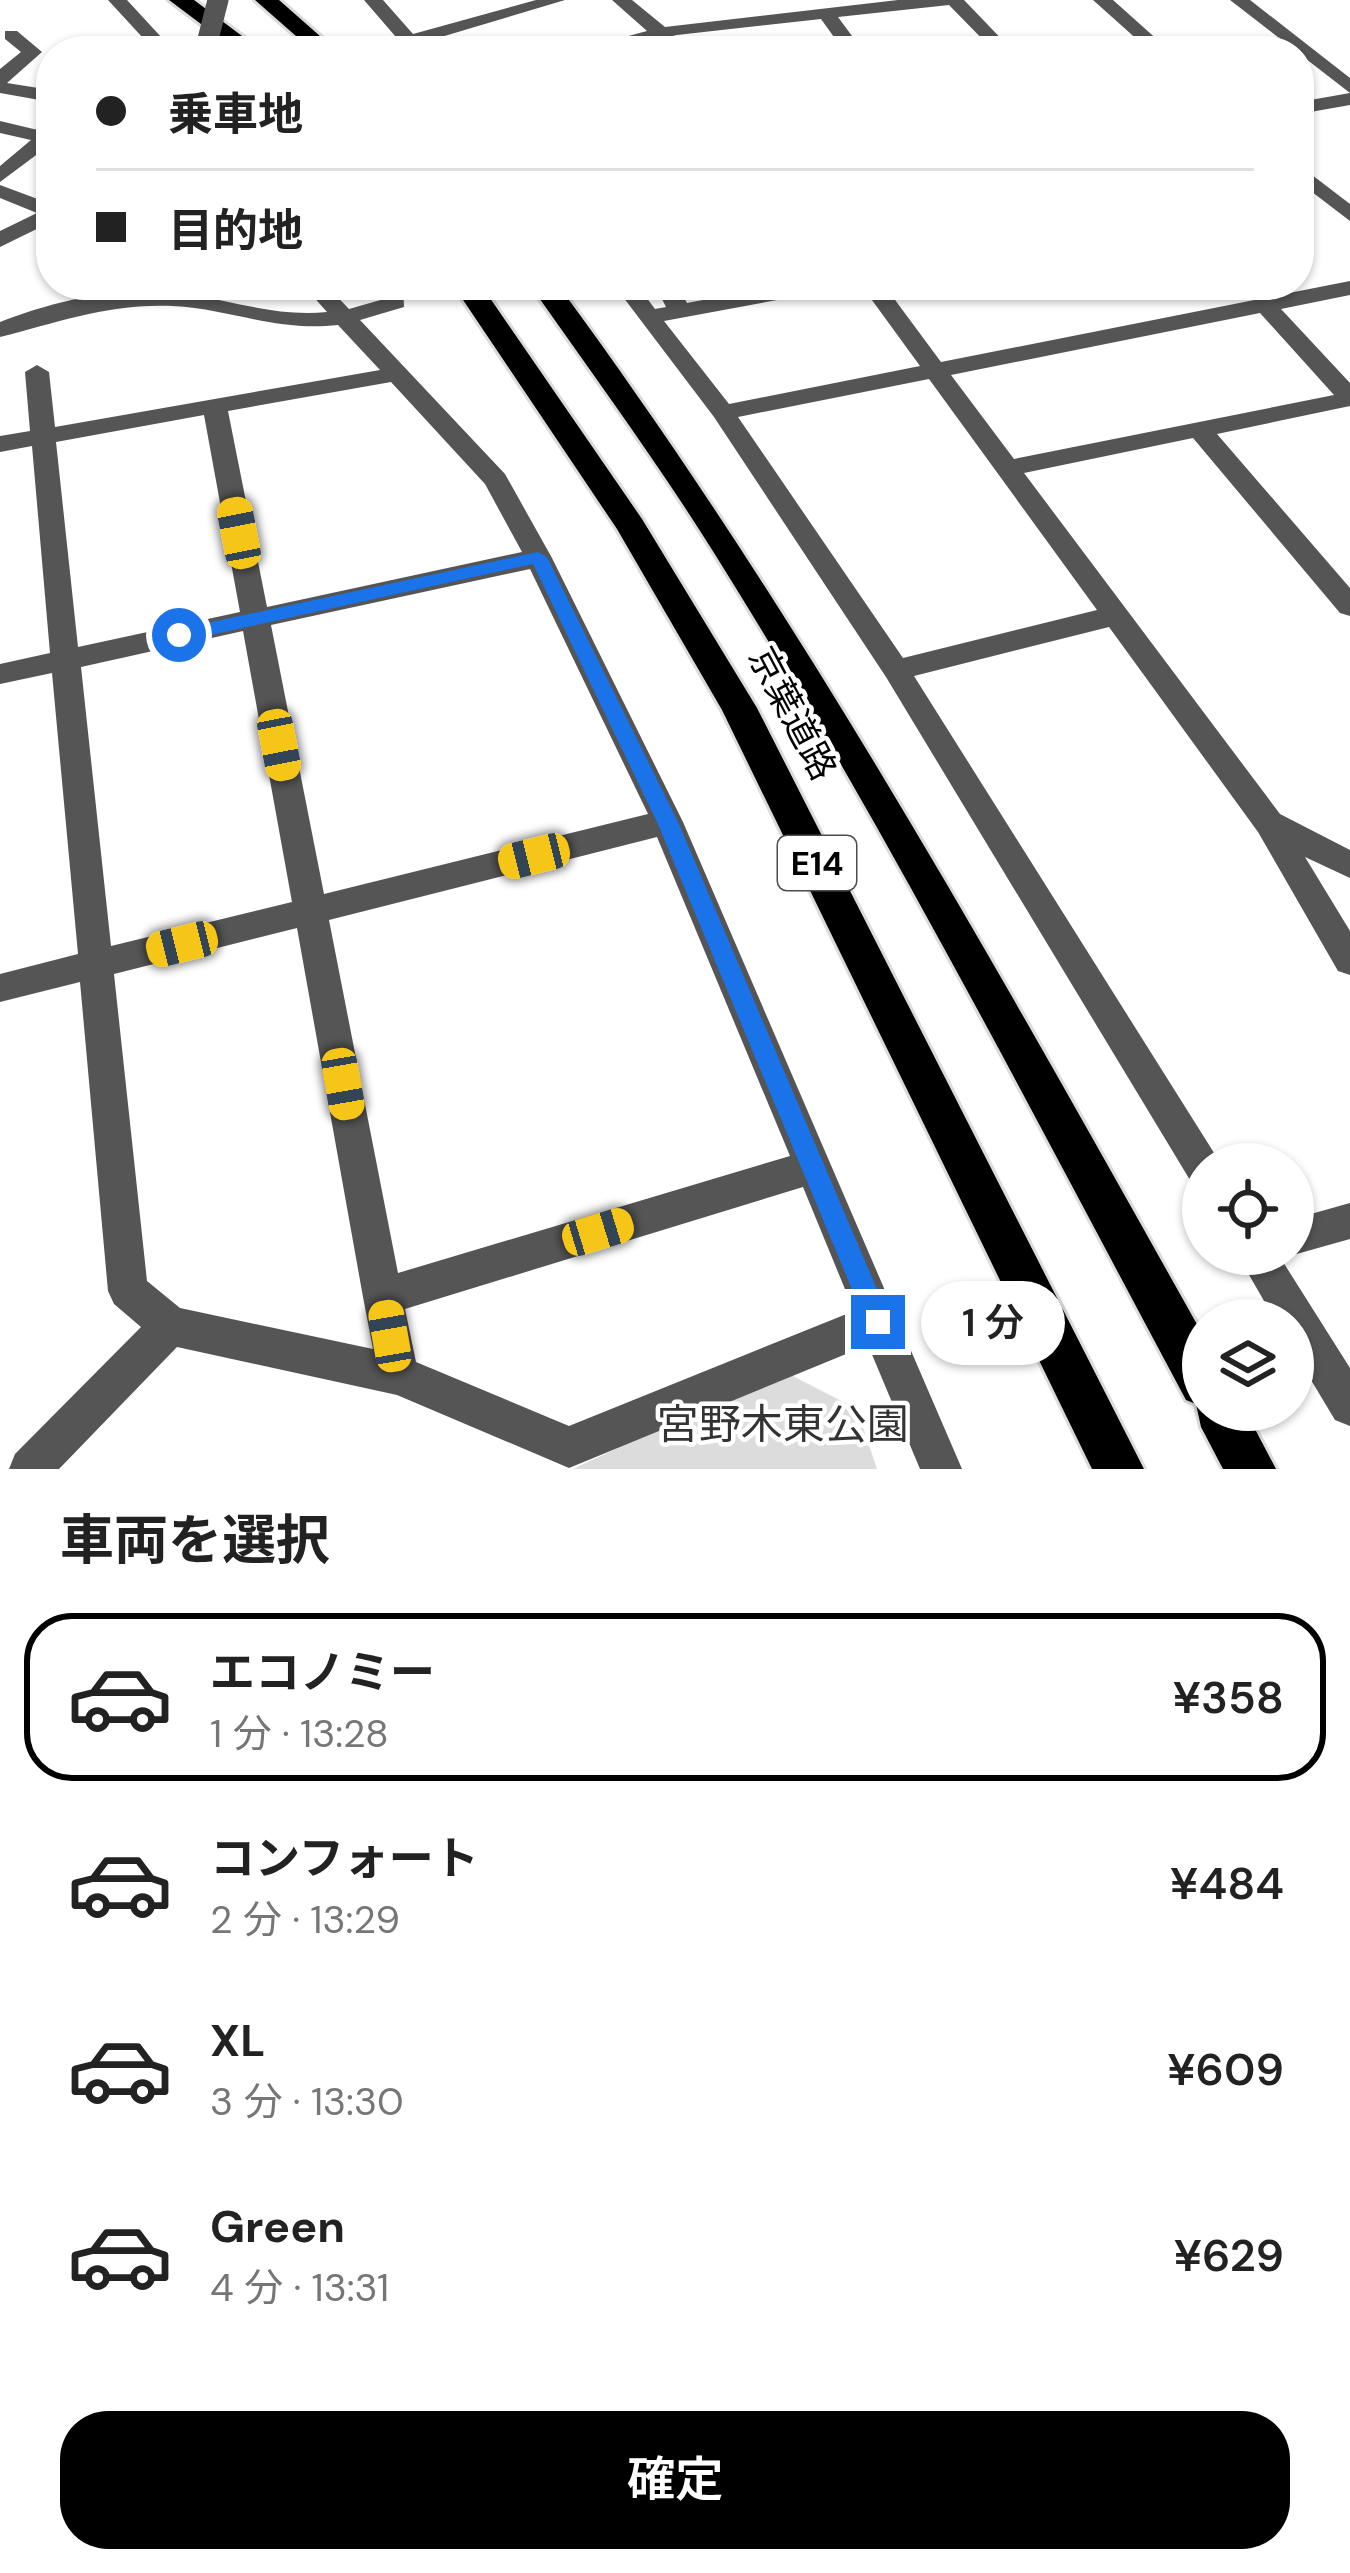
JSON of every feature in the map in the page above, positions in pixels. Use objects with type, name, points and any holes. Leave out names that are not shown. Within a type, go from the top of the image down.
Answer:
[{"type":"highway","points":[[180,0],[232,36]]},
{"type":"highway","points":[[201,0],[238,36]]},
{"type":"highway","points":[[266,0],[308,36]]},
{"type":"highway","name":"京葉道路","points":[[477,300],[618,506],[739,708],[1119,1469]]},
{"type":"highway","name":"京葉道路","points":[[555,300],[700,500],[822,698],[1182,1345]]},
{"type":"highway","points":[[1230,1431],[1251,1469]]},
{"type":"street","points":[[117,0],[151,36]]},
{"type":"street","points":[[209,36],[218,0]]},
{"type":"street","points":[[373,0],[404,36]]},
{"type":"street","points":[[444,36],[556,0]]},
{"type":"street","points":[[621,0],[675,36]]},
{"type":"street","points":[[651,36],[795,10],[827,17],[950,0],[988,36]]},
{"type":"street","points":[[1102,0],[1144,36]]},
{"type":"street","points":[[1239,0],[1285,36]]},
{"type":"street","points":[[827,17],[842,36]]},
{"type":"street","points":[[0,83],[33,52],[11,35]]},
{"type":"street","points":[[1314,59],[1350,87]]},
{"type":"street","points":[[0,83],[36,91]]},
{"type":"street","points":[[1314,105],[1350,99]]},
{"type":"street","points":[[0,127],[36,134]]},
{"type":"street","points":[[0,176],[36,147]]},
{"type":"street","points":[[1314,192],[1350,185]]},
{"type":"street","points":[[0,191],[36,206]]},
{"type":"street","points":[[1314,195],[1350,215]]},
{"type":"street","points":[[0,240],[36,220]]},
{"type":"street","points":[[1314,295],[1350,288]]},
{"type":"street","points":[[40,313],[54,300]]},
{"type":"street","points":[[0,330],[40,313],[130,300]]},
{"type":"street","points":[[184,300],[240,313],[346,321],[396,300]]},
{"type":"street","points":[[227,300],[240,313]]},
{"type":"street","points":[[327,300],[496,480],[538,557],[668,822],[941,1469]]},
{"type":"street","points":[[647,300],[667,314],[723,413],[896,670],[1188,1143]]},
{"type":"street","points":[[667,300],[667,314]]},
{"type":"street","points":[[667,314],[741,300]]},
{"type":"street","points":[[883,300],[1269,823],[1350,961]]},
{"type":"street","points":[[723,413],[1286,300]]},
{"type":"street","points":[[1265,304],[1350,398]]},
{"type":"street","points":[[37,373],[128,1292],[170,1326],[398,1376],[569,1447],[878,1322]]},
{"type":"street","points":[[0,444],[396,374]]},
{"type":"street","points":[[1007,468],[1350,398]]},
{"type":"street","points":[[215,406],[398,1376]]},
{"type":"street","points":[[1199,429],[1350,605]]},
{"type":"street","points":[[0,674],[538,557]]},
{"type":"street","points":[[896,670],[1117,615]]},
{"type":"street","points":[[0,988],[668,822]]},
{"type":"street","points":[[1269,823],[1350,865]]},
{"type":"street","points":[[383,1297],[814,1166]]},
{"type":"street","points":[[1314,1231],[1350,1221]]},
{"type":"street","points":[[1269,1275],[1350,1405]]},
{"type":"street","points":[[30,1469],[170,1326]]},
{"type":"green space","name":"宮野木東公園","points":[[783,1371],[857,1409],[877,1469],[573,1469]]},
{"type":"route","points":[[179,635],[538,557],[668,822],[878,1322]]}]
